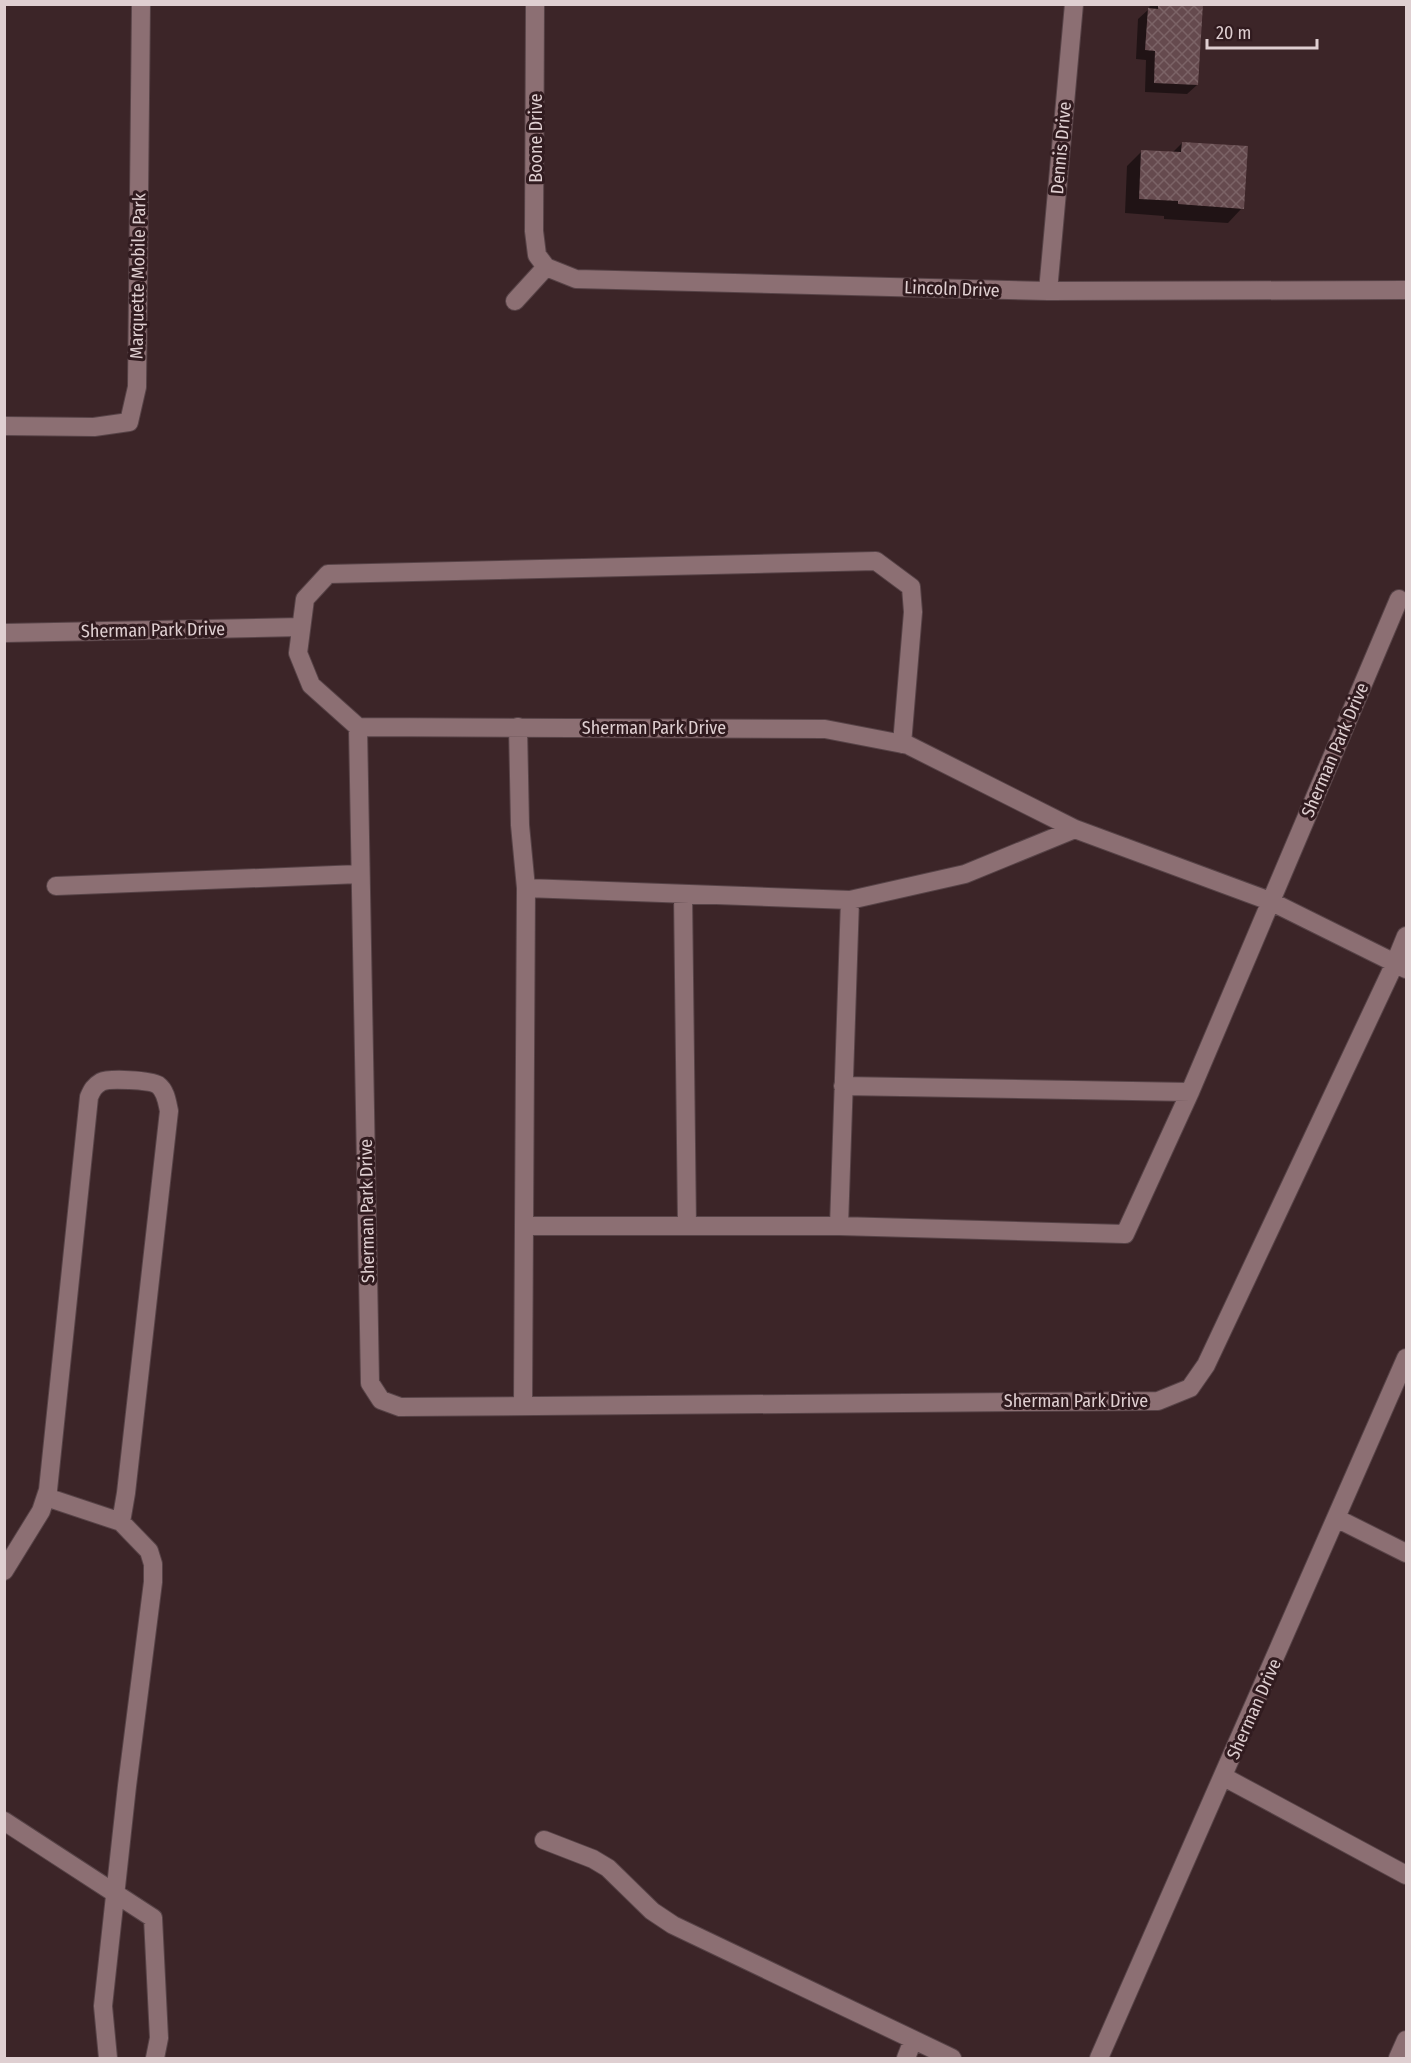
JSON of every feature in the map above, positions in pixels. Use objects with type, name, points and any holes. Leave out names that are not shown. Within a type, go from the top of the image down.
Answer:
[{"type":"street","name":"Marquette Mobile Park","points":[[4,426],[94,427],[129,422],[137,387],[141,4]]},
{"type":"street","name":"Boone Drive","points":[[535,4],[534,231],[537,255],[546,267]]},
{"type":"street","name":"Dennis Drive","points":[[1048,291],[1074,4]]},
{"type":"street","name":"Lincoln Drive","points":[[546,267],[576,279],[1048,291],[1407,290]]},
{"type":"street","points":[[515,301],[546,267]]},
{"type":"street","points":[[358,727],[311,685],[298,653],[305,599],[328,574],[876,561],[911,587],[913,612],[902,744]]},
{"type":"street","name":"Sherman Park Drive","points":[[524,1226],[839,1226],[1125,1234],[1190,1092],[1399,599]]},
{"type":"street","name":"Sherman Park Drive","points":[[4,633],[301,627]]},
{"type":"street","name":"Sherman Park Drive","points":[[1401,966],[1270,902],[1075,830],[908,745],[825,729],[358,727],[370,1383],[381,1400],[400,1407],[1158,1401],[1190,1388],[1206,1365],[1401,966],[1407,936]]},
{"type":"street","points":[[518,727],[520,825],[526,888],[523,1406]]},
{"type":"street","points":[[526,888],[850,900],[965,874],[1075,830]]},
{"type":"street","points":[[56,886],[360,874]]},
{"type":"street","points":[[683,894],[687,1226]]},
{"type":"street","points":[[839,1226],[850,900]]},
{"type":"street","points":[[4,1571],[42,1511],[46,1497],[89,1097],[93,1088],[103,1081],[152,1082],[164,1093],[169,1111],[121,1522]]},
{"type":"street","points":[[843,1086],[1190,1092]]},
{"type":"street","name":"Sherman Drive","points":[[1099,2058],[1407,1358]]},
{"type":"street","points":[[46,1497],[121,1522],[149,1551],[153,1564],[153,1582],[127,1786],[103,2006],[108,2058]]},
{"type":"street","points":[[1338,1519],[1407,1554]]},
{"type":"street","points":[[1224,1777],[1407,1875]]},
{"type":"street","points":[[4,1821],[117,1892],[153,1918],[159,2038],[155,2058]]},
{"type":"street","points":[[544,1840],[593,1859],[608,1868],[652,1911],[673,1925],[952,2058]]},
{"type":"street","points":[[906,2058],[913,2040]]},
{"type":"street","points":[[1398,2058],[1407,2040]]},
{"type":"building","points":[[1158,4],[1203,4],[1198,85],[1154,83],[1155,51],[1145,50],[1148,8],[1158,9]]},
{"type":"building","points":[[1182,142],[1248,146],[1244,209],[1139,199],[1141,150],[1181,152]]}]
